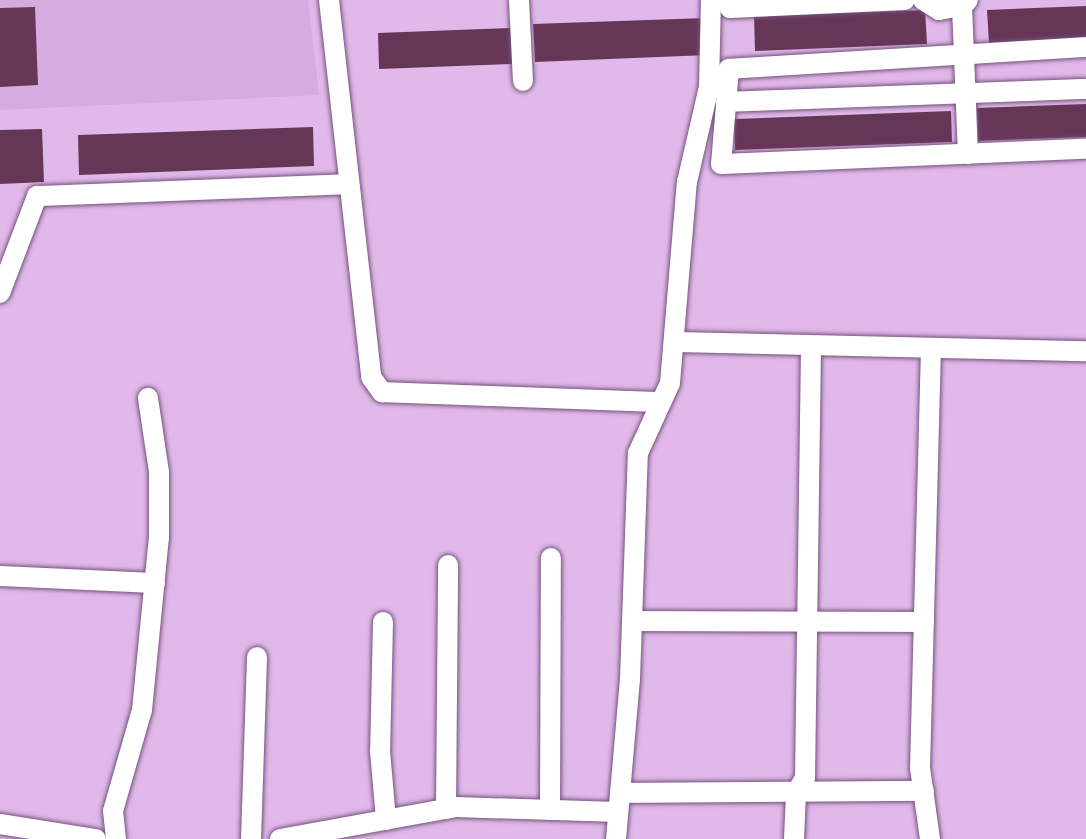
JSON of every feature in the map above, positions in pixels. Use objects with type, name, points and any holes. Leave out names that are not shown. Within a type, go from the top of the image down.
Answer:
[{"type":"street","points":[[329,0],[371,377],[382,392],[661,402]]},
{"type":"street","points":[[519,0],[523,81]]},
{"type":"street","points":[[616,839],[632,621],[638,453],[661,402],[676,342],[687,182],[709,87],[711,0]]},
{"type":"street","points":[[729,0],[730,8],[905,0]]},
{"type":"street","points":[[923,0],[939,10],[965,3],[968,154]]},
{"type":"street","points":[[1086,47],[729,69],[721,164],[1086,149]]},
{"type":"street","points":[[726,102],[1086,89]]},
{"type":"street","points":[[0,293],[37,196],[349,184]]},
{"type":"street","points":[[676,342],[1086,351]]},
{"type":"street","points":[[794,839],[796,793],[805,778],[811,346]]},
{"type":"street","points":[[930,839],[924,791],[924,622],[931,349]]},
{"type":"street","points":[[116,839],[113,811],[142,710],[155,583],[159,472],[148,398]]},
{"type":"street","points":[[550,810],[551,558]]},
{"type":"street","points":[[446,809],[448,565]]},
{"type":"street","points":[[0,576],[155,583]]},
{"type":"street","points":[[632,621],[924,622]]},
{"type":"street","points":[[383,622],[380,751],[386,820]]},
{"type":"street","points":[[251,839],[257,657]]},
{"type":"street","points":[[280,839],[446,809],[550,810],[619,802],[796,793],[924,791]]},
{"type":"street","points":[[0,824],[96,839]]},
{"type":"shaded area","points":[[0,0],[308,0],[319,95],[0,110]]},
{"type":"building","points":[[1086,6],[1086,39],[989,43],[987,10]]},
{"type":"building","points":[[35,7],[38,85],[0,87],[0,8]]},
{"type":"building","points":[[925,10],[927,44],[755,51],[754,16]]},
{"type":"building","points":[[706,18],[708,55],[535,62],[533,24]]},
{"type":"building","points":[[512,28],[513,64],[379,69],[378,33]]},
{"type":"building","points":[[1086,104],[1086,137],[978,141],[977,108]]},
{"type":"building","points":[[951,111],[952,142],[735,150],[734,119]]},
{"type":"building","points":[[313,127],[314,166],[79,175],[78,135]]},
{"type":"building","points":[[42,129],[44,182],[0,184],[0,130]]}]
